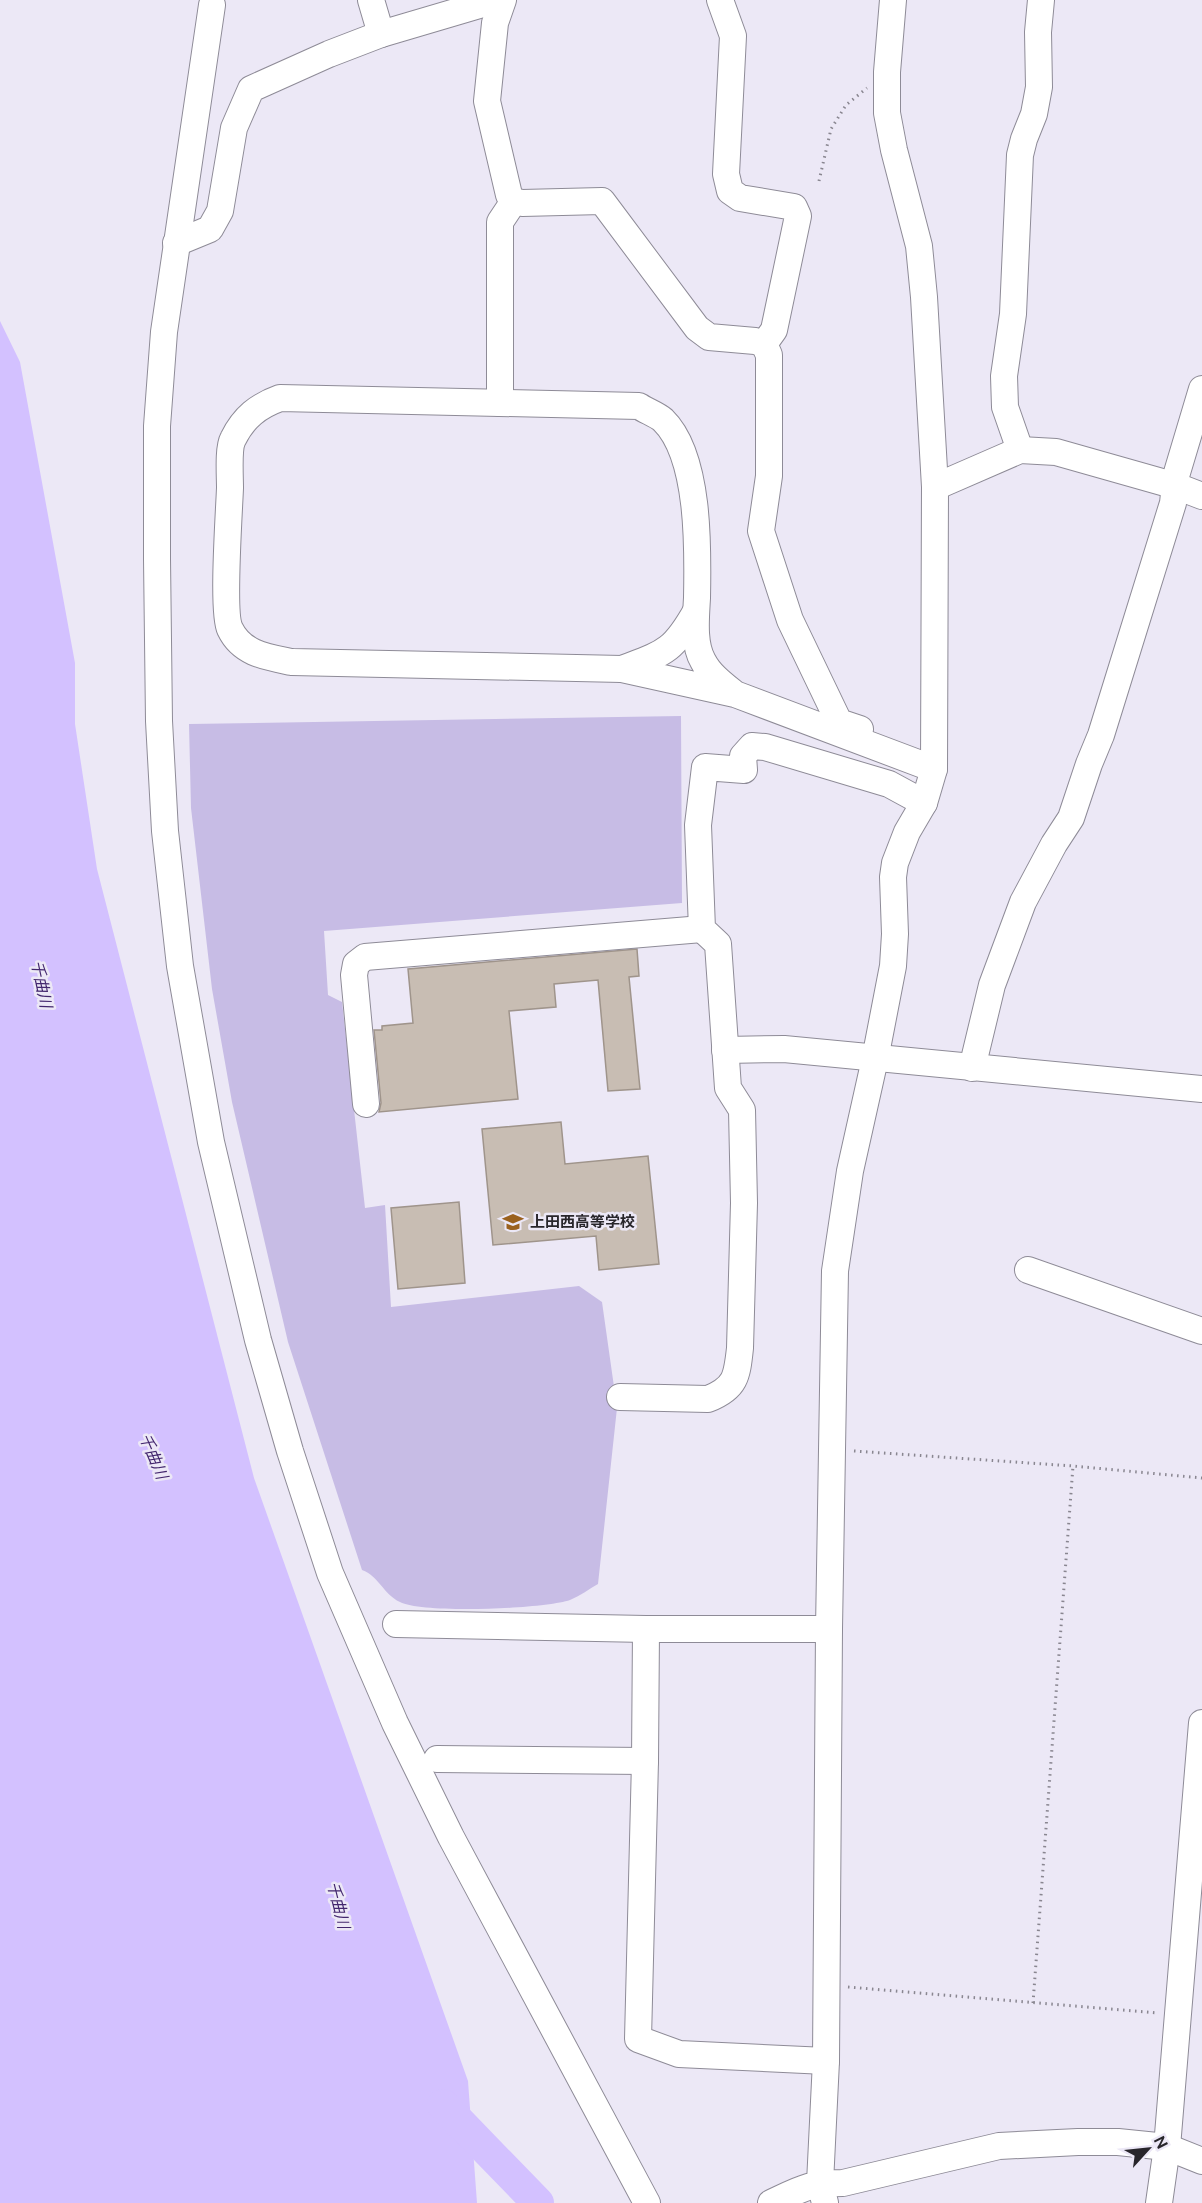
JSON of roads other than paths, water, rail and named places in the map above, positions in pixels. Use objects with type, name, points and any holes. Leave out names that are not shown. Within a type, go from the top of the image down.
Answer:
[{"type":"street","points":[[372,0],[381,34]]},
{"type":"street","points":[[176,243],[210,229],[219,212],[234,128],[251,88],[381,34],[496,0]]},
{"type":"street","points":[[503,0],[495,22],[487,81],[487,101],[509,195],[514,201],[522,203],[602,201],[697,328],[709,337],[755,341],[764,344],[769,355],[770,445],[769,476],[761,531],[790,620],[839,722],[934,762]]},
{"type":"street","points":[[720,0],[733,36],[726,174],[730,191],[740,198],[794,207],[798,216],[774,330],[764,344]]},
{"type":"street","points":[[823,2193],[835,1271],[850,1171],[876,1059],[893,966],[896,934],[893,877],[895,862],[907,832],[924,802],[934,762],[935,487],[922,269],[919,246],[894,150],[887,113],[887,72],[893,0]]},
{"type":"street","points":[[1020,450],[1005,407],[1004,376],[1013,314],[1020,155],[1023,140],[1034,114],[1039,87],[1038,32],[1041,0]]},
{"type":"street","points":[[212,4],[164,333],[157,426],[159,721],[165,831],[180,966],[211,1142],[255,1328],[290,1451],[330,1573],[381,1691],[451,1837],[647,2203]]},
{"type":"street","points":[[500,403],[500,222],[514,201]]},
{"type":"street","points":[[972,1068],[992,985],[1023,902],[1054,844],[1071,818],[1101,735],[1173,503],[1176,476],[1202,389]]},
{"type":"street","points":[[735,694],[716,678],[703,661],[698,644],[696,611],[698,555],[691,478],[674,435],[662,420],[639,406],[280,398],[262,405],[249,417],[231,441],[227,598],[229,628],[241,645],[261,656],[292,662],[622,669],[735,694],[934,762]]},
{"type":"street","points":[[935,487],[1020,450],[1056,452],[1176,486],[1202,496]]},
{"type":"street","points":[[622,669],[660,654],[674,644],[683,635],[696,611]]},
{"type":"street","points":[[702,930],[698,825],[705,767],[744,770],[743,756],[752,746],[765,747],[889,784],[924,802]]},
{"type":"street","points":[[366,1104],[354,975],[356,963],[365,957],[702,930],[718,944],[736,1051],[728,1088],[742,1110],[744,1203],[738,1370],[733,1384],[708,1399],[620,1397]]},
{"type":"street","points":[[736,1051],[784,1049],[1202,1089]]},
{"type":"street","points":[[1028,1270],[1202,1331]]},
{"type":"street","points":[[396,1623],[646,1629],[829,1629]]},
{"type":"street","points":[[646,1629],[638,2039],[679,2054],[826,2061]]},
{"type":"street","points":[[1159,2203],[1167,2147],[1202,1723]]},
{"type":"street","points":[[437,1759],[645,1761]]},
{"type":"street","points":[[823,2193],[843,2183],[999,2146],[1118,2142],[1167,2147],[1202,2161]]},
{"type":"street","points":[[771,2203],[810,2185],[823,2193]]},
{"type":"water","points":[[0,321],[20,362],[75,663],[75,724],[97,869],[254,1478],[468,2081],[477,2203],[0,2203]]},
{"type":"waterway","name":"千曲川","points":[[443,2105],[538,2203]]},
{"type":"place","name":"上田西高等学校","points":[[513,1222]]}]
